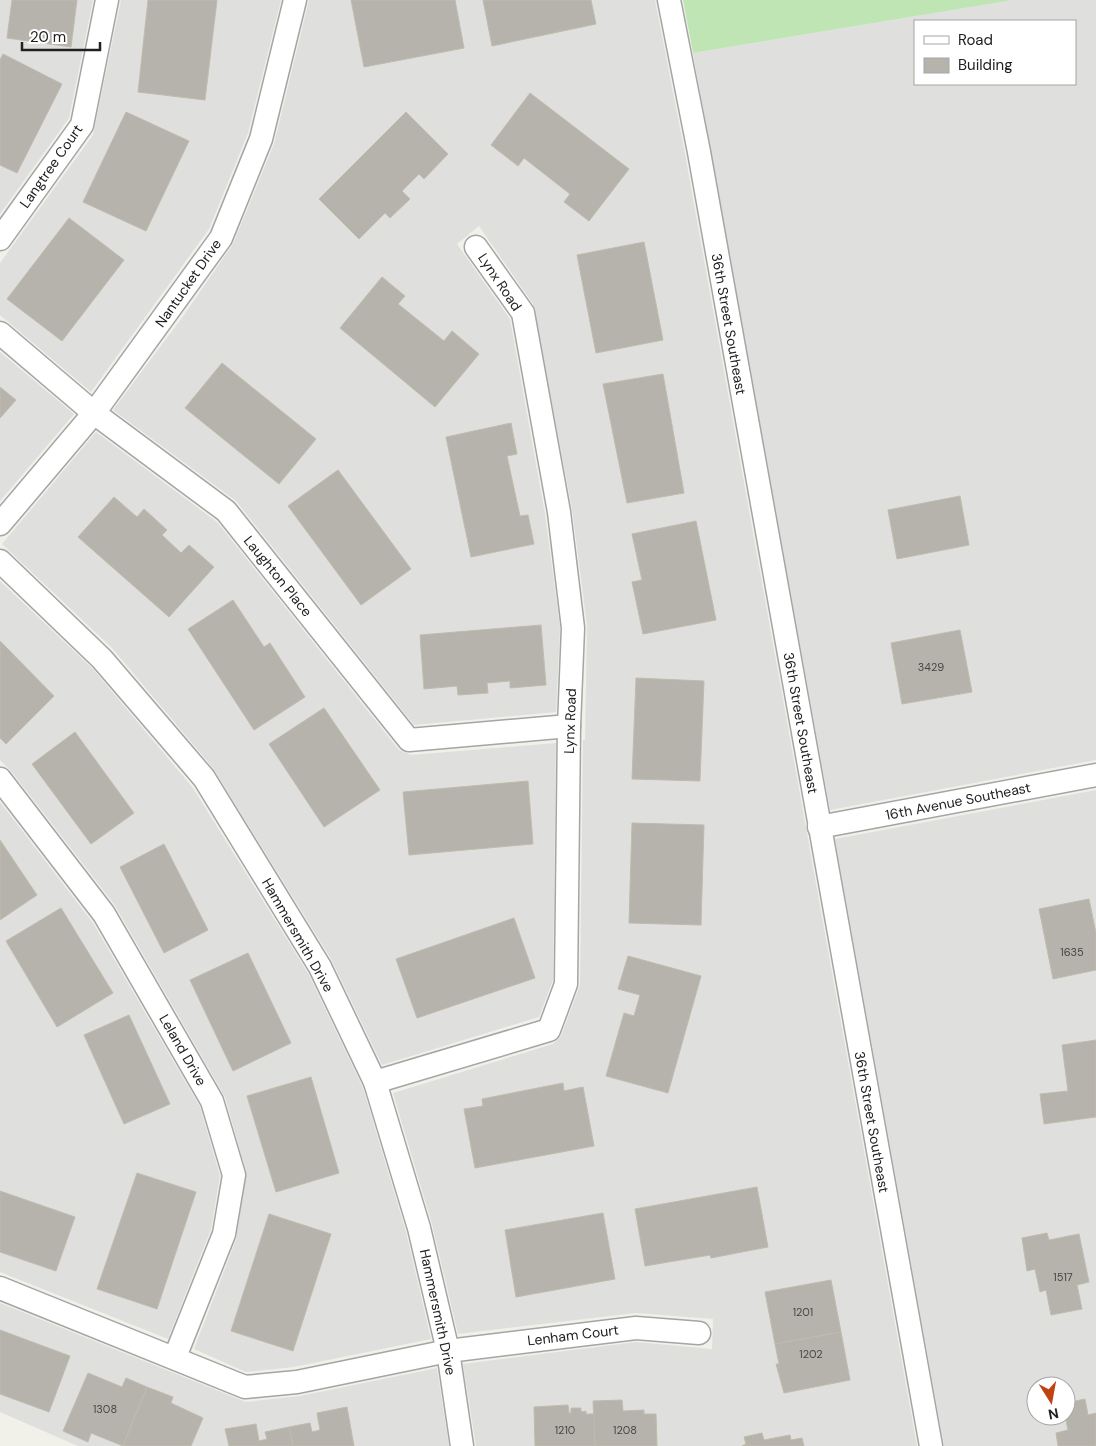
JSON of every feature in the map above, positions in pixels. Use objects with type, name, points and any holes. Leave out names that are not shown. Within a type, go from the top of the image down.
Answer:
[{"type":"street","name":"Langtree Court","points":[[0,239],[82,125],[107,0]]},
{"type":"street","name":"Nantucket Drive","points":[[0,524],[94,413],[221,238],[261,139],[295,0]]},
{"type":"street","name":"36th Street Southeast","points":[[669,0],[699,152],[931,1446]]},
{"type":"street","name":"Lynx Road","points":[[375,1082],[548,1030],[566,984],[569,726],[573,628],[559,512],[523,313],[476,247]]},
{"type":"street","name":"Laughton Place","points":[[0,333],[94,413],[226,511],[409,740],[569,726]]},
{"type":"street","name":"Hammersmith Drive","points":[[0,561],[102,658],[204,778],[320,967],[375,1082],[419,1228],[448,1351],[462,1446]]},
{"type":"street","name":"16th Avenue Southeast","points":[[819,827],[1096,775]]},
{"type":"street","name":"Leland Drive","points":[[0,780],[104,914],[212,1101],[234,1175],[224,1234],[175,1357]]},
{"type":"street","points":[[0,1288],[175,1357],[245,1387],[297,1382],[448,1351]]},
{"type":"street","name":"Lenham Court","points":[[448,1351],[636,1328],[699,1333]]},
{"type":"shaded area","points":[[0,0],[93,0],[69,118],[0,214]]},
{"type":"shaded area","points":[[121,0],[281,0],[248,133],[209,229],[91,392],[0,315],[0,263],[93,135]]},
{"type":"shaded area","points":[[309,0],[655,0],[685,154],[917,1446],[476,1446],[463,1364],[636,1342],[712,1349],[713,1319],[636,1313],[458,1334],[432,1224],[393,1093],[553,1044],[561,1036],[580,985],[583,740],[585,740],[587,626],[572,509],[533,304],[479,226],[457,244],[510,319],[545,514],[560,628],[556,712],[414,725],[236,501],[113,410],[184,315],[233,244],[274,144]]},
{"type":"shaded area","points":[[1013,0],[1096,0],[1096,760],[830,810],[693,53]]},
{"type":"shaded area","points":[[0,352],[74,414],[0,501]]},
{"type":"shaded area","points":[[96,432],[217,522],[399,750],[411,755],[556,743],[553,980],[539,1017],[382,1065],[331,959],[213,768],[112,648],[2,544]]},
{"type":"shaded area","points":[[0,581],[93,669],[193,788],[309,975],[363,1088],[406,1232],[431,1339],[294,1367],[246,1372],[194,1349],[236,1240],[246,1171],[225,1097],[114,904],[11,771],[0,760]]},
{"type":"shaded area","points":[[1096,790],[1096,1446],[944,1446],[835,839]]},
{"type":"shaded area","points":[[0,802],[93,923],[200,1107],[220,1176],[211,1229],[168,1339],[0,1272]]},
{"type":"shaded area","points":[[0,1303],[246,1402],[300,1396],[437,1368],[449,1446],[78,1446],[0,1412]]},
{"type":"green space","points":[[683,0],[1013,0],[693,53]]},
{"type":"building","points":[[12,0],[77,0],[71,47],[7,38]]},
{"type":"building","points":[[148,0],[217,0],[205,100],[138,92]]},
{"type":"building","points":[[351,0],[455,0],[464,48],[364,67]]},
{"type":"building","points":[[483,0],[591,0],[596,24],[492,46]]},
{"type":"building","points":[[3,54],[62,84],[17,173],[0,165],[0,60]]},
{"type":"building","points":[[530,93],[629,169],[589,221],[564,202],[570,194],[524,158],[518,166],[491,145]]},
{"type":"building","points":[[126,112],[189,141],[146,231],[83,202]]},
{"type":"building","points":[[406,112],[448,154],[424,179],[419,174],[402,191],[410,199],[390,218],[385,213],[359,239],[319,199]]},
{"type":"building","points":[[69,218],[124,260],[62,341],[7,299]]},
{"type":"building","points":[[644,242],[663,340],[596,353],[577,255]]},
{"type":"building","points":[[382,277],[405,296],[398,304],[444,341],[452,331],[479,354],[435,407],[340,328]]},
{"type":"building","points":[[222,363],[316,439],[279,484],[185,408]]},
{"type":"building","points":[[663,374],[684,493],[627,503],[603,384]]},
{"type":"building","points":[[0,387],[16,400],[0,418]]},
{"type":"building","points":[[511,423],[517,454],[507,456],[520,516],[528,515],[534,544],[471,557],[446,437]]},
{"type":"building","points":[[338,470],[411,569],[361,605],[288,506]]},
{"type":"building","points":[[960,496],[969,545],[897,559],[888,510]]},
{"type":"building","points":[[114,497],[137,517],[144,509],[167,530],[162,535],[181,553],[189,545],[214,567],[169,617],[78,537]]},
{"type":"building","points":[[696,521],[716,620],[643,634],[632,582],[642,580],[632,534]]},
{"type":"building","points":[[233,600],[264,647],[270,643],[305,697],[254,730],[188,629]]},
{"type":"building","points":[[541,625],[546,685],[510,688],[510,681],[487,683],[488,693],[458,695],[457,686],[424,689],[420,635]]},
{"type":"building","points":[[960,630],[972,692],[902,704],[891,643]]},
{"type":"building","points":[[0,641],[54,696],[6,744],[0,738]]},
{"type":"building","points":[[636,678],[704,681],[700,781],[632,779]]},
{"type":"building","points":[[324,708],[380,790],[324,827],[269,744]]},
{"type":"building","points":[[75,732],[134,813],[91,844],[32,764]]},
{"type":"building","points":[[528,781],[533,844],[409,855],[403,792]]},
{"type":"building","points":[[632,823],[704,825],[701,925],[629,923]]},
{"type":"building","points":[[0,840],[37,895],[0,920]]},
{"type":"building","points":[[164,844],[208,930],[164,953],[120,867]]},
{"type":"building","points":[[1089,899],[1096,933],[1096,970],[1053,979],[1039,909]]},
{"type":"building","points":[[61,908],[113,993],[57,1027],[6,941]]},
{"type":"building","points":[[514,918],[535,978],[417,1018],[396,959]]},
{"type":"building","points":[[248,953],[291,1043],[233,1071],[190,980]]},
{"type":"building","points":[[628,956],[701,976],[668,1093],[606,1076],[624,1013],[634,1016],[640,995],[618,989]]},
{"type":"building","points":[[129,1015],[170,1104],[124,1124],[84,1035]]},
{"type":"building","points":[[1096,1040],[1096,1117],[1044,1124],[1040,1094],[1068,1091],[1062,1045]]},
{"type":"building","points":[[311,1077],[339,1173],[276,1192],[247,1096]]},
{"type":"building","points":[[563,1083],[564,1091],[583,1087],[594,1146],[475,1168],[464,1109],[483,1106],[482,1099]]},
{"type":"building","points":[[137,1173],[196,1192],[157,1309],[97,1289]]},
{"type":"building","points":[[757,1187],[768,1247],[711,1258],[710,1255],[645,1266],[635,1209]]},
{"type":"building","points":[[0,1191],[75,1217],[56,1271],[0,1252]]},
{"type":"building","points":[[603,1213],[615,1279],[516,1297],[505,1230]]},
{"type":"building","points":[[269,1214],[331,1234],[293,1351],[231,1331]]},
{"type":"building","points":[[1047,1233],[1049,1240],[1079,1234],[1089,1282],[1077,1285],[1082,1309],[1051,1315],[1046,1290],[1040,1292],[1035,1269],[1027,1271],[1022,1238]]},
{"type":"building","points":[[831,1280],[841,1332],[775,1344],[765,1292]]},
{"type":"building","points":[[0,1330],[70,1356],[49,1412],[0,1394]]},
{"type":"building","points":[[841,1332],[850,1380],[784,1393],[776,1364],[779,1364],[775,1344]]},
{"type":"building","points":[[88,1373],[122,1387],[126,1378],[147,1387],[123,1446],[91,1433],[88,1442],[63,1431]]},
{"type":"building","points":[[147,1387],[173,1397],[171,1403],[203,1418],[191,1446],[123,1446]]},
{"type":"building","points":[[1085,1399],[1088,1415],[1096,1413],[1096,1446],[1058,1446],[1056,1433],[1068,1430],[1067,1426],[1076,1426],[1076,1401]]},
{"type":"building","points":[[622,1400],[623,1411],[644,1410],[644,1414],[656,1414],[657,1446],[595,1446],[593,1401]]},
{"type":"building","points":[[568,1405],[569,1413],[571,1413],[571,1408],[581,1408],[581,1412],[586,1411],[586,1414],[594,1414],[595,1446],[535,1446],[534,1407]]},
{"type":"building","points":[[347,1407],[354,1446],[293,1446],[289,1427],[310,1423],[312,1432],[320,1430],[317,1413]]},
{"type":"building","points":[[256,1424],[259,1441],[267,1439],[265,1432],[289,1427],[293,1446],[229,1446],[225,1429]]},
{"type":"building","points":[[762,1433],[764,1440],[790,1435],[791,1440],[802,1438],[804,1446],[742,1446],[746,1444],[744,1437]]}]
